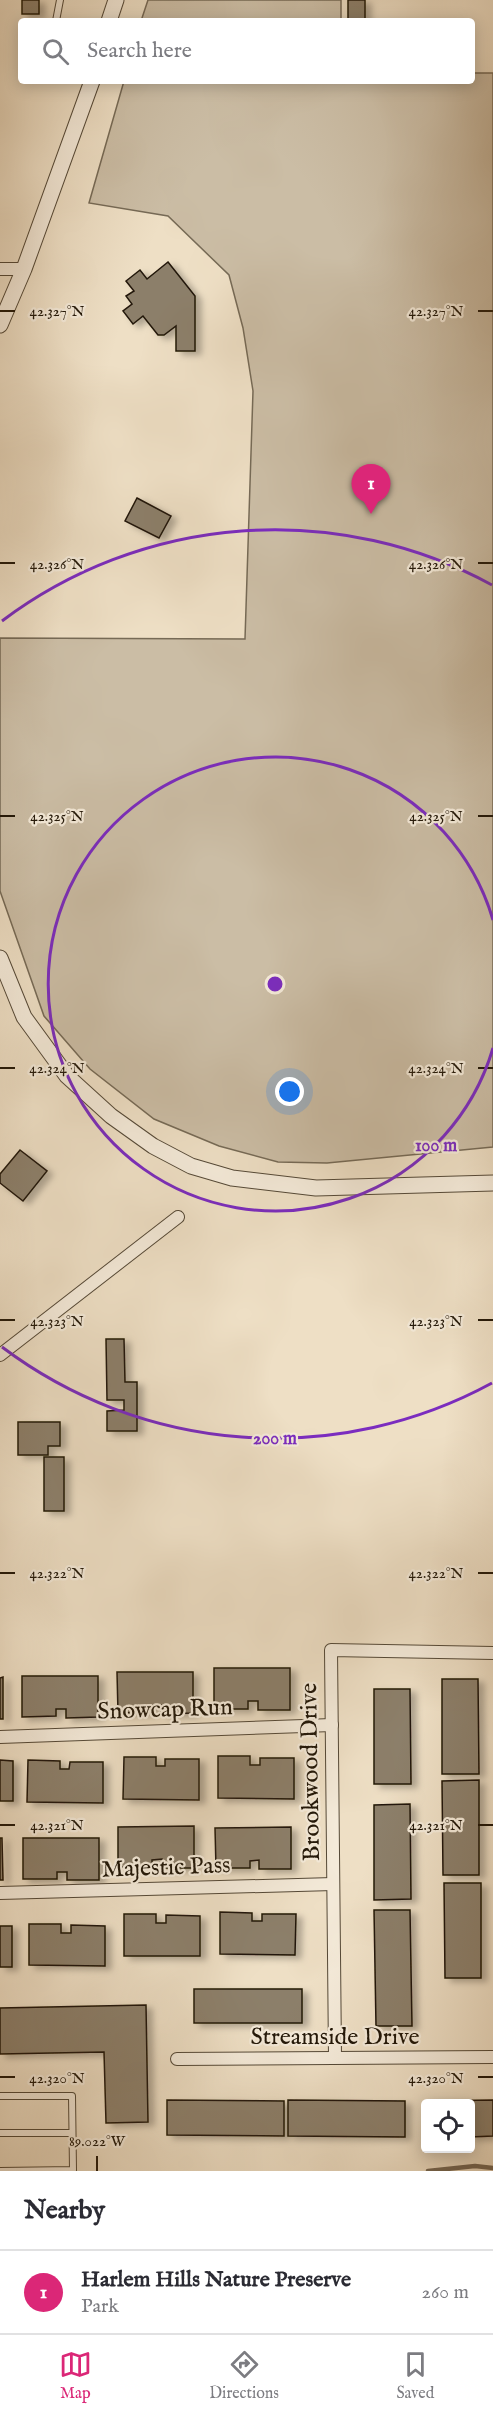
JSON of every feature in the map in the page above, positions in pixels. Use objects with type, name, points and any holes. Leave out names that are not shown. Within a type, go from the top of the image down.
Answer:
[{"type":"street","points":[[110,18],[116,0]]},
{"type":"street","points":[[0,325],[24,269],[91,84]]},
{"type":"street","points":[[0,269],[24,269]]},
{"type":"street","points":[[0,958],[24,1017],[68,1076],[111,1116],[153,1146],[191,1166],[232,1178],[316,1188],[493,1183]]},
{"type":"street","points":[[0,1355],[178,1217]]},
{"type":"street","name":"Brookwood Drive","points":[[335,2057],[331,1650],[493,1653]]},
{"type":"street","name":"Snowcap Run","points":[[0,1737],[332,1725]]},
{"type":"street","name":"Majestic Pass","points":[[0,1893],[333,1884]]},
{"type":"street","name":"Streamside Drive","points":[[177,2059],[493,2057]]},
{"type":"lane","points":[[57,18],[60,0]]},
{"type":"lane","points":[[0,2096],[72,2096],[73,2170],[0,2171]]},
{"type":"lane","points":[[0,2133],[72,2133]]},
{"type":"shaded area","points":[[148,0],[341,0],[341,18],[142,18]]},
{"type":"shaded area","points":[[475,73],[493,73],[493,1147],[327,1163],[278,1162],[219,1146],[154,1119],[90,1069],[44,1016],[0,891],[0,638],[245,639],[253,391],[243,328],[229,275],[168,216],[89,203],[123,84],[475,84]]},
{"type":"building","points":[[22,0],[39,0],[39,14],[22,14]]},
{"type":"building","points":[[348,0],[365,0],[365,18],[348,18]]},
{"type":"building","points":[[168,262],[195,296],[195,351],[176,351],[176,326],[164,335],[158,335],[143,316],[133,324],[123,311],[132,304],[126,296],[134,291],[126,281],[140,270],[147,279]]},
{"type":"building","points":[[137,498],[171,516],[159,538],[125,521]]},
{"type":"building","points":[[20,1150],[47,1171],[23,1201],[0,1183],[0,1174]]},
{"type":"building","points":[[106,1339],[124,1339],[125,1382],[137,1382],[137,1431],[107,1431],[107,1411],[124,1410],[124,1400],[107,1400]]},
{"type":"building","points":[[18,1422],[60,1422],[60,1446],[48,1446],[48,1455],[18,1455]]},
{"type":"building","points":[[44,1457],[64,1457],[64,1511],[44,1511]]},
{"type":"building","points":[[214,1668],[290,1668],[290,1710],[258,1710],[258,1701],[248,1701],[248,1709],[214,1709]]},
{"type":"building","points":[[117,1672],[193,1672],[193,1713],[161,1714],[161,1705],[152,1705],[152,1712],[118,1713]]},
{"type":"building","points":[[22,1676],[98,1676],[98,1717],[66,1718],[66,1709],[56,1709],[56,1716],[22,1717]]},
{"type":"building","points":[[3,1677],[3,1719],[0,1719],[0,1678]]},
{"type":"building","points":[[442,1679],[478,1679],[479,1774],[442,1774]]},
{"type":"building","points":[[374,1689],[410,1689],[411,1784],[374,1784]]},
{"type":"building","points":[[218,1756],[250,1756],[250,1765],[260,1765],[260,1758],[294,1758],[294,1799],[218,1798]]},
{"type":"building","points":[[124,1757],[156,1757],[156,1766],[165,1766],[165,1759],[199,1759],[199,1800],[123,1799]]},
{"type":"building","points":[[0,1760],[13,1761],[13,1801],[0,1801]]},
{"type":"building","points":[[28,1760],[60,1761],[60,1769],[69,1769],[70,1762],[103,1762],[103,1803],[27,1802]]},
{"type":"building","points":[[479,1780],[479,1875],[443,1875],[442,1781]]},
{"type":"building","points":[[410,1804],[411,1899],[374,1900],[374,1805]]},
{"type":"building","points":[[194,1826],[194,1868],[162,1868],[162,1859],[152,1860],[152,1867],[118,1867],[118,1827]]},
{"type":"building","points":[[291,1827],[291,1869],[259,1869],[259,1860],[250,1861],[250,1868],[216,1868],[215,1828]]},
{"type":"building","points":[[0,1838],[2,1838],[3,1880],[0,1880]]},
{"type":"building","points":[[23,1838],[99,1838],[99,1880],[67,1880],[67,1872],[57,1872],[57,1879],[23,1879]]},
{"type":"building","points":[[444,1883],[481,1883],[481,1978],[445,1978]]},
{"type":"building","points":[[374,1910],[410,1910],[412,2026],[376,2026]]},
{"type":"building","points":[[220,1912],[252,1913],[252,1921],[262,1921],[262,1914],[296,1914],[295,1955],[220,1954]]},
{"type":"building","points":[[124,1914],[156,1914],[156,1923],[166,1923],[166,1915],[200,1916],[200,1956],[124,1956]]},
{"type":"building","points":[[29,1924],[61,1924],[61,1933],[71,1933],[71,1925],[105,1926],[105,1966],[29,1965]]},
{"type":"building","points":[[0,1926],[12,1926],[12,1967],[0,1967]]},
{"type":"building","points":[[194,1989],[302,1989],[302,2023],[194,2023]]},
{"type":"building","points":[[146,2005],[148,2122],[106,2123],[104,2052],[0,2054],[0,2008]]},
{"type":"building","points":[[167,2100],[284,2101],[284,2136],[167,2135]]},
{"type":"building","points":[[288,2100],[405,2101],[405,2137],[288,2136]]},
{"type":"building","points":[[475,2100],[493,2100],[493,2136],[475,2137]]},
{"type":"waterway","points":[[428,2171],[475,2166],[493,2168]]},
{"type":"place","name":"Harlem Hills Nature Preserve","points":[[371,514]]}]
